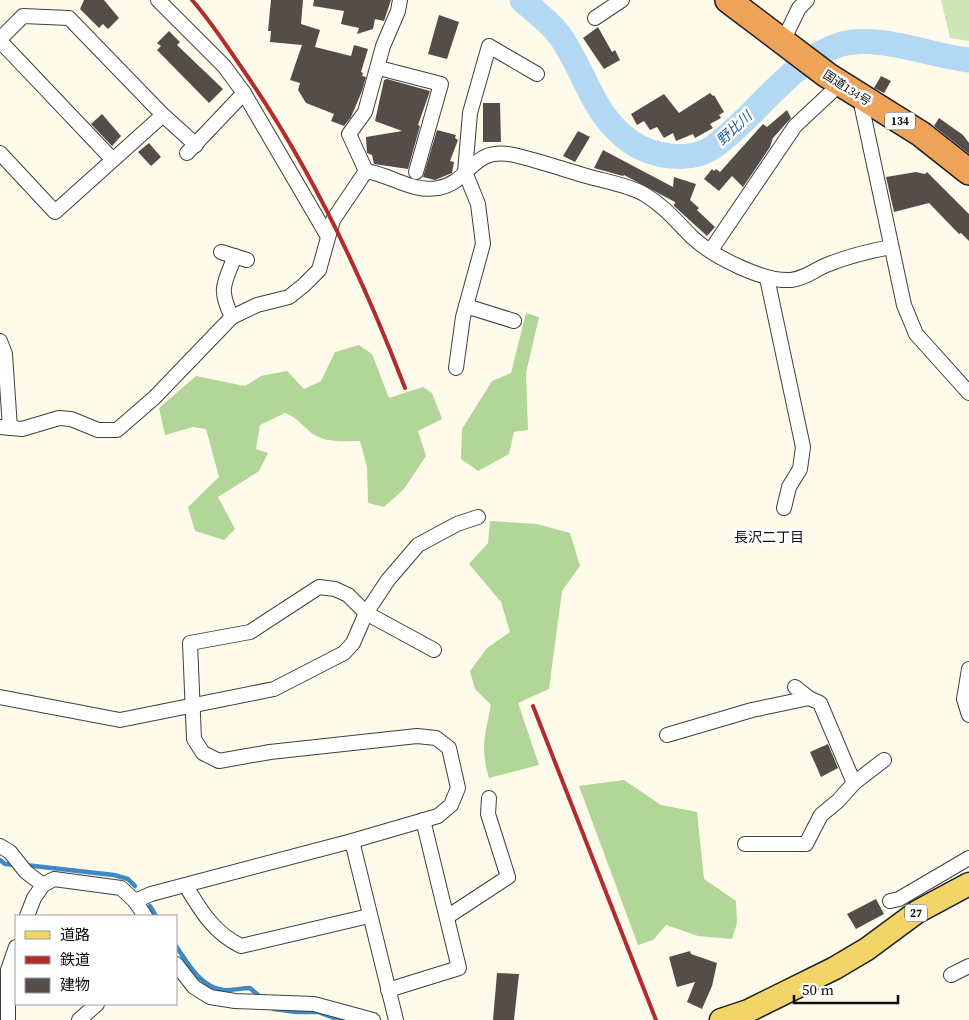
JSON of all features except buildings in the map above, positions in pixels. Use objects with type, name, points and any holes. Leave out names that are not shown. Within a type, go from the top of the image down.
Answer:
[{"type":"highway","name":"国道134号","points":[[728,0],[833,80],[922,134],[969,172]]},
{"type":"main road","name":"27","points":[[720,1020],[750,1016],[867,949],[918,912],[969,884]]},
{"type":"main road","name":"27","points":[[867,949],[912,932],[969,900]]},
{"type":"street","points":[[158,0],[224,66],[244,93],[327,235]]},
{"type":"street","points":[[366,171],[349,134],[365,112],[379,68],[383,46],[398,11],[400,0]]},
{"type":"street","points":[[596,18],[622,0]]},
{"type":"street","points":[[786,46],[799,8],[806,0]]},
{"type":"street","points":[[113,160],[0,40],[23,16],[70,18],[163,115],[191,149],[244,93]]},
{"type":"street","points":[[456,368],[466,306],[483,244],[478,204],[465,172],[470,113],[489,46],[537,74]]},
{"type":"street","points":[[379,68],[441,84],[416,172]]},
{"type":"street","points":[[711,250],[795,126],[833,80]]},
{"type":"street","points":[[864,100],[862,108],[904,305],[916,334],[969,393]]},
{"type":"street","points":[[0,154],[55,212],[163,115]]},
{"type":"street","points":[[366,171],[383,174],[411,187],[436,188],[452,184],[481,157],[498,153],[530,159],[622,185],[643,193],[670,212],[693,238],[748,271],[767,278],[790,280],[807,277],[826,265],[855,255],[891,247]]},
{"type":"street","points":[[0,341],[5,354],[5,428],[22,429],[59,418],[71,419],[98,430],[117,430],[154,398],[232,317],[257,305],[288,297],[319,270],[327,235],[333,220],[366,171]]},
{"type":"street","points":[[221,252],[241,258],[223,288],[223,299],[232,317]]},
{"type":"street","points":[[767,278],[802,447],[800,469],[789,487],[784,508]]},
{"type":"street","points":[[466,306],[514,321]]},
{"type":"street","points":[[0,697],[120,720],[170,712],[192,705],[274,689],[344,653],[353,643],[366,613],[388,580],[418,545],[457,524],[478,517]]},
{"type":"street","points":[[135,900],[151,894],[352,841],[438,816],[451,805],[458,788],[449,748],[436,738],[417,736],[359,741],[219,761],[203,753],[194,739],[190,643],[250,632],[320,587],[335,589],[348,595],[366,613],[434,650]]},
{"type":"street","points":[[969,668],[964,699],[969,715]]},
{"type":"street","points":[[795,687],[809,698],[820,703],[854,783]]},
{"type":"street","points":[[666,735],[752,710],[787,705],[809,698]]},
{"type":"street","points":[[745,844],[806,844],[821,815],[838,801],[854,783],[884,760]]},
{"type":"street","points":[[447,917],[508,877],[488,814],[489,798]]},
{"type":"street","points":[[388,990],[458,968],[423,820]]},
{"type":"street","points":[[352,841],[396,1020]]},
{"type":"street","points":[[0,846],[10,852],[26,872],[43,885]]},
{"type":"street","points":[[890,901],[899,899],[969,858]]},
{"type":"street","points":[[28,915],[34,898],[43,885],[54,879],[121,888],[135,900],[144,915]]},
{"type":"street","points":[[186,886],[202,914],[224,938],[240,946],[369,916]]},
{"type":"street","points":[[8,1020],[8,970],[15,950]]},
{"type":"street","points":[[951,975],[969,966]]},
{"type":"street","points":[[178,967],[194,987],[210,997],[235,1001],[314,1004],[373,1020]]},
{"type":"street","points":[[79,1020],[96,1005]]},
{"type":"green space","points":[[941,0],[969,0],[969,41],[950,38]]},
{"type":"green space","points":[[526,313],[539,317],[526,373],[528,430],[514,432],[509,454],[478,471],[461,459],[462,429],[492,381],[511,373]]},
{"type":"green space","points":[[359,345],[372,354],[389,398],[423,387],[432,393],[442,419],[418,431],[426,456],[404,489],[384,507],[368,503],[367,467],[360,441],[336,441],[318,437],[285,413],[260,425],[256,449],[268,453],[259,471],[218,497],[235,529],[224,540],[195,531],[188,507],[219,477],[206,429],[193,427],[165,435],[159,408],[196,376],[245,386],[261,376],[287,371],[304,389],[321,381],[335,352]]},
{"type":"green space","points":[[490,521],[537,524],[570,533],[580,566],[562,591],[549,689],[518,703],[539,765],[489,778],[484,750],[485,733],[491,705],[475,689],[470,671],[487,648],[510,632],[501,602],[469,564],[488,543]]},
{"type":"green space","points":[[624,780],[661,805],[697,812],[704,879],[736,901],[737,923],[732,939],[698,936],[666,925],[653,940],[638,945],[579,786]]},
{"type":"waterway","name":"野比川","points":[[522,0],[560,36],[598,106],[618,131],[640,147],[672,156],[694,155],[713,147],[790,75],[824,51],[842,44],[857,42],[888,44],[969,60]]},
{"type":"waterway","points":[[0,860],[5,864],[17,865]]},
{"type":"waterway","points":[[25,865],[114,875],[128,879],[135,886]]},
{"type":"waterway","points":[[150,906],[155,915]]},
{"type":"waterway","points":[[178,949],[195,973],[208,984],[223,990],[250,988],[258,995]]},
{"type":"waterway","points":[[274,1009],[318,1012],[340,1020]]},
{"type":"railway","points":[[192,0],[248,77],[316,189],[372,307],[405,388]]},
{"type":"railway","points":[[533,706],[656,1020]]},
{"type":"district","name":"長沢二丁目","points":[[769,537]]}]
